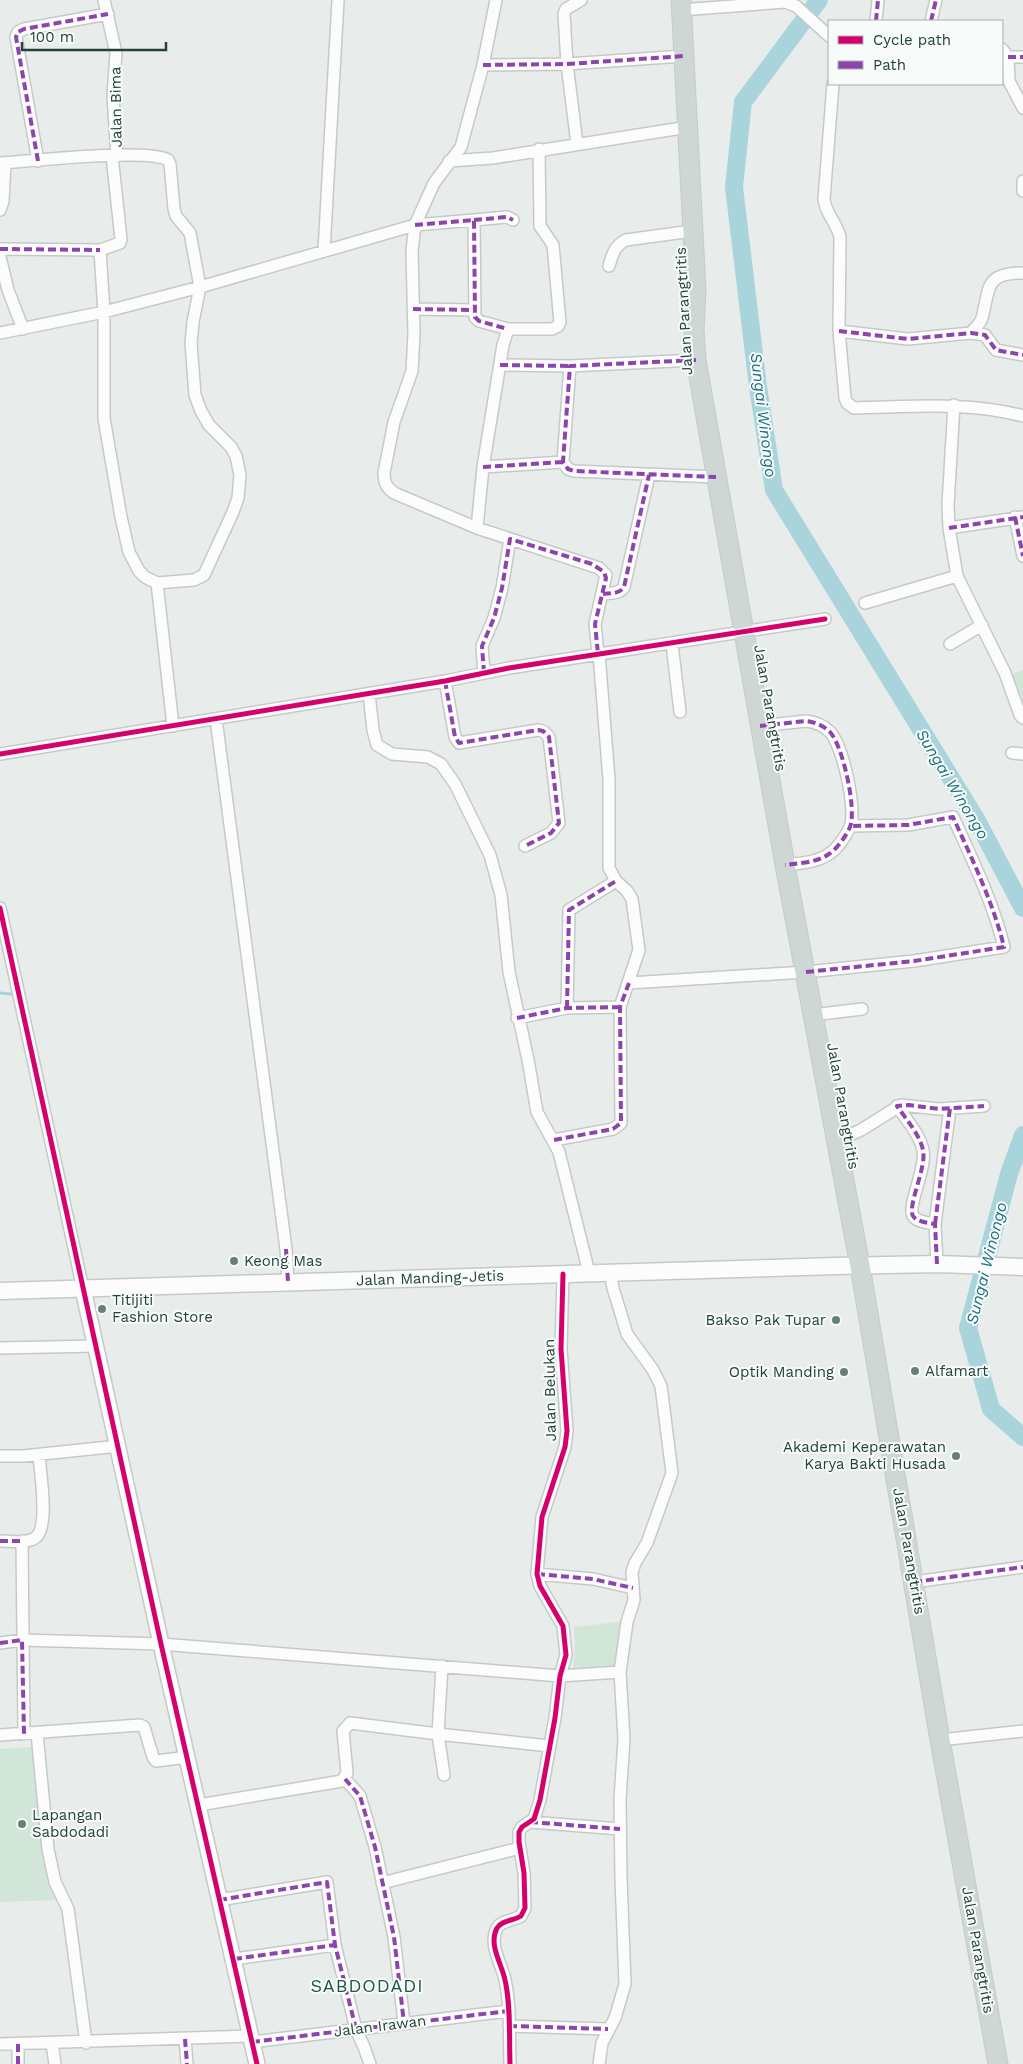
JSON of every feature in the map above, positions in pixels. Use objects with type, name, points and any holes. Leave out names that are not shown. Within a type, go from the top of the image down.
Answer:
[{"type":"main road","name":"Jalan Parangtritis","points":[[681,5],[696,290],[694,330],[696,360],[785,865],[860,1266],[940,1740],[998,2064]]},
{"type":"main road","name":"Jalan Manding-Jetis","points":[[0,1291],[937,1264],[1023,1267]]},
{"type":"street","name":"Jalan Bima","points":[[100,250],[117,245],[121,239],[113,96],[116,53],[104,0]]},
{"type":"street","points":[[324,251],[338,0]]},
{"type":"street","points":[[496,0],[483,65],[460,147],[434,183],[415,226],[412,251],[412,372],[394,422],[384,480],[388,489],[394,493],[477,528],[599,568],[606,575],[598,605],[596,624],[609,779],[608,861],[609,868],[616,881],[632,899],[639,941],[638,956],[620,1007],[621,1123],[612,1129],[554,1140]]},
{"type":"street","points":[[577,144],[567,64],[564,14],[566,9],[581,0]]},
{"type":"street","points":[[876,20],[878,0]]},
{"type":"street","points":[[931,20],[936,0]]},
{"type":"street","points":[[681,5],[779,2],[796,6],[828,35]]},
{"type":"street","points":[[38,161],[21,72],[16,37],[18,32],[24,29],[108,14]]},
{"type":"street","points":[[1023,57],[1005,53],[1009,81],[1023,108]]},
{"type":"street","points":[[483,65],[567,64],[684,56]]},
{"type":"street","points":[[833,85],[824,198],[825,208],[837,227],[840,237],[839,331],[845,398],[851,406],[954,405],[1003,411],[1023,416]]},
{"type":"street","points":[[449,161],[493,158],[539,149],[688,127]]},
{"type":"street","points":[[474,220],[475,318],[479,321],[508,329],[552,329],[558,326],[560,322],[553,245],[540,226],[539,149]]},
{"type":"street","points":[[0,210],[3,201],[3,163],[115,156],[159,157],[168,160],[172,170],[174,209],[176,216],[190,233],[200,287],[191,343],[195,395],[200,411],[209,425],[231,447],[236,456],[240,486],[233,512],[208,570],[204,575],[194,580],[157,583],[145,577],[134,564],[121,517],[104,418],[104,312],[100,250],[0,249]]},
{"type":"street","points":[[1023,181],[1023,191]]},
{"type":"street","points":[[0,333],[104,312],[415,226],[507,217],[512,220]]},
{"type":"street","points":[[609,266],[620,242],[692,232]]},
{"type":"street","points":[[0,257],[8,290],[23,329]]},
{"type":"street","points":[[970,334],[982,318],[990,286],[995,280],[1023,273]]},
{"type":"street","points":[[413,309],[474,310]]},
{"type":"street","points":[[477,528],[483,467],[503,345],[508,329]]},
{"type":"street","points":[[839,331],[908,339],[970,334],[985,335],[996,350],[1023,356]]},
{"type":"street","points":[[500,365],[570,366],[696,360]]},
{"type":"street","points":[[570,366],[563,462],[570,470],[716,477]]},
{"type":"street","points":[[954,405],[949,528],[956,576],[1006,673],[1020,716],[1023,718]]},
{"type":"street","points":[[483,467],[563,462]]},
{"type":"street","points":[[602,594],[617,593],[622,591],[624,587],[648,475]]},
{"type":"street","points":[[949,528],[1019,517],[1023,556]]},
{"type":"street","points":[[484,673],[482,646],[496,610],[510,539]]},
{"type":"street","points":[[865,603],[956,576]]},
{"type":"street","points":[[157,583],[173,726]]},
{"type":"street","points":[[0,754],[369,694],[599,654],[824,619]]},
{"type":"street","points":[[950,644],[982,625]]},
{"type":"street","points":[[672,644],[680,712]]},
{"type":"street","points":[[445,681],[455,737],[459,743],[538,730],[543,731],[549,737],[559,823],[551,833],[525,846]]},
{"type":"street","points":[[369,694],[373,730],[377,745],[392,754],[428,757],[441,764],[454,784],[490,855],[501,895],[509,972],[537,1112],[541,1123],[554,1140],[559,1152],[589,1273]]},
{"type":"street","points":[[216,719],[286,1249],[288,1282]]},
{"type":"street","points":[[760,726],[806,721],[814,722],[830,732],[841,751],[850,793],[850,826],[830,854],[816,861],[785,865]]},
{"type":"street","points":[[628,983],[806,972],[914,961],[1004,947],[986,892],[954,816],[908,825],[850,826]]},
{"type":"street","points":[[567,1008],[569,910],[616,881]]},
{"type":"street","points":[[0,908],[161,1644],[257,2064]]},
{"type":"street","points":[[518,1018],[567,1008],[620,1007]]},
{"type":"street","points":[[813,1015],[862,1009]]},
{"type":"street","points":[[836,1141],[861,1130],[898,1106],[950,1108],[984,1106]]},
{"type":"street","points":[[898,1106],[921,1143],[923,1150],[923,1168],[917,1187],[913,1215],[921,1221],[935,1224]]},
{"type":"street","points":[[937,1264],[935,1224],[950,1108]]},
{"type":"street","points":[[599,2064],[602,2044],[619,2009],[626,1980],[620,1829],[624,1739],[620,1672],[626,1622],[634,1600],[633,1568],[647,1543],[671,1478],[672,1466],[661,1386],[653,1370],[627,1334],[610,1272]]},
{"type":"street","name":"Jalan Belukan","points":[[520,1848],[519,1832],[522,1827],[534,1819],[540,1800],[560,1676],[566,1655],[563,1626],[540,1586],[537,1574],[544,1508],[566,1439],[561,1349],[563,1274]]},
{"type":"street","points":[[0,1348],[96,1346]]},
{"type":"street","points":[[0,1456],[39,1455],[119,1446]]},
{"type":"street","points":[[0,1541],[22,1541],[35,1538],[40,1532],[43,1524],[39,1455]]},
{"type":"street","points":[[22,1541],[24,1734]]},
{"type":"street","points":[[914,1582],[1023,1567]]},
{"type":"street","points":[[537,1574],[593,1580],[634,1588]]},
{"type":"street","points":[[0,1643],[22,1640],[161,1644],[560,1676],[620,1672]]},
{"type":"street","points":[[442,1666],[438,1734],[444,1775]]},
{"type":"street","points":[[199,1806],[340,1782],[345,1779],[347,1773],[343,1731],[350,1723],[549,1746]]},
{"type":"street","points":[[0,1735],[140,1725],[144,1727],[156,1761],[188,1757]]},
{"type":"street","points":[[940,1740],[1023,1731]]},
{"type":"street","points":[[37,1732],[48,1849],[55,1882],[68,1909],[86,2043]]},
{"type":"street","points":[[345,1779],[360,1796],[374,1847],[394,1937],[404,2023]]},
{"type":"street","points":[[530,1822],[620,1829]]},
{"type":"street","points":[[382,1883],[520,1848],[524,1873],[525,1908],[521,1916],[503,1923],[495,1933],[497,1959],[506,1981],[510,2064]]},
{"type":"street","points":[[219,1900],[327,1882],[335,1945],[356,2029],[370,2064]]},
{"type":"street","points":[[234,1959],[335,1945]]},
{"type":"street","name":"Jalan Irawan","points":[[0,2044],[251,2039],[356,2029],[508,2010]]},
{"type":"street","points":[[509,2026],[608,2029]]},
{"type":"street","points":[[185,2039],[187,2064]]},
{"type":"street","points":[[18,2044],[18,2064]]},
{"type":"street","points":[[52,2044],[55,2064]]},
{"type":"green space","points":[[1023,670],[1023,700],[1012,674]]},
{"type":"green space","points":[[626,1621],[619,1670],[573,1671],[574,1627]]},
{"type":"green space","name":"Lapangan Sabdodadi","points":[[32,1747],[56,1900],[0,1902],[0,1749]]},
{"type":"waterway","name":"Sungai Winongo","points":[[819,0],[743,102],[734,187],[758,387],[774,490],[976,819],[1023,908]]},
{"type":"waterway","points":[[0,993],[11,994]]},
{"type":"waterway","name":"Sungai Winongo","points":[[1023,1135],[1009,1174],[968,1328],[991,1409],[1023,1437]]},
{"type":"marked path","points":[[876,20],[878,0]]},
{"type":"marked path","points":[[931,20],[936,0]]},
{"type":"marked path","points":[[38,161],[16,37],[18,32],[24,29],[108,14]]},
{"type":"marked path","points":[[483,65],[567,64],[684,56]]},
{"type":"marked path","points":[[1008,57],[1023,57]]},
{"type":"marked path","points":[[474,220],[507,217],[513,220]]},
{"type":"marked path","points":[[415,225],[474,220],[475,317],[479,321],[508,329]]},
{"type":"marked path","points":[[0,249],[100,250]]},
{"type":"marked path","points":[[413,309],[474,310]]},
{"type":"marked path","points":[[839,331],[908,339],[971,333],[985,335],[996,350],[1023,355]]},
{"type":"marked path","points":[[696,360],[570,366],[563,462],[568,469],[574,471],[716,477]]},
{"type":"marked path","points":[[500,365],[570,366]]},
{"type":"marked path","points":[[483,467],[563,462]]},
{"type":"marked path","points":[[603,594],[617,592],[624,587],[649,475]]},
{"type":"marked path","points":[[1015,517],[1023,556]]},
{"type":"marked path","points":[[949,528],[1023,517]]},
{"type":"marked path","points":[[484,673],[482,646],[494,618],[502,588],[510,539],[592,564],[604,572],[606,578],[595,624],[598,654]]},
{"type":"marked path","points":[[445,681],[455,737],[459,743],[538,730],[543,731],[549,737],[559,823],[551,833],[525,846]]},
{"type":"marked path","points":[[760,726],[806,721],[813,722],[828,730],[840,750],[848,778],[852,819],[844,838],[832,852],[824,857],[785,865]]},
{"type":"marked path","points":[[806,972],[914,961],[1004,947],[988,897],[953,817],[908,825],[850,826]]},
{"type":"marked path","points":[[567,1008],[569,910],[616,881]]},
{"type":"marked path","points":[[554,1140],[613,1129],[621,1123],[620,1007],[629,983]]},
{"type":"marked path","points":[[517,1018],[567,1008],[620,1007]]},
{"type":"marked path","points":[[937,1264],[935,1224],[917,1220],[913,1216],[912,1211],[922,1166],[923,1150],[916,1133],[897,1106],[909,1105],[939,1109],[984,1106]]},
{"type":"marked path","points":[[935,1224],[950,1108]]},
{"type":"marked path","points":[[286,1249],[288,1282]]},
{"type":"marked path","points":[[0,1541],[22,1541]]},
{"type":"marked path","points":[[914,1582],[1023,1567]]},
{"type":"marked path","points":[[537,1574],[593,1579],[633,1588]]},
{"type":"marked path","points":[[0,1643],[22,1640],[24,1734]]},
{"type":"marked path","points":[[345,1779],[360,1796],[375,1847],[394,1937],[404,2023]]},
{"type":"marked path","points":[[530,1822],[620,1829]]},
{"type":"marked path","points":[[219,1900],[327,1882],[335,1945],[356,2029]]},
{"type":"marked path","points":[[234,1959],[335,1945]]},
{"type":"marked path","points":[[252,2042],[508,2011]]},
{"type":"marked path","points":[[509,2026],[608,2029]]},
{"type":"marked path","points":[[185,2039],[187,2064]]},
{"type":"marked path","points":[[18,2044],[18,2064]]},
{"type":"cycle path","points":[[0,754],[445,681],[509,668],[825,619]]},
{"type":"cycle path","points":[[0,908],[161,1644],[257,2064]]},
{"type":"cycle path","points":[[510,2064],[508,2000],[505,1980],[496,1954],[494,1941],[499,1925],[521,1916],[525,1908],[524,1873],[519,1832],[522,1827],[534,1819],[540,1800],[555,1718],[560,1676],[566,1655],[563,1626],[540,1586],[537,1574],[542,1517],[565,1447],[567,1431],[561,1349],[563,1274]]},
{"type":"place","name":"Keong Mas","points":[[234,1261]]},
{"type":"place","name":"Titijiti Fashion Store","points":[[102,1309]]},
{"type":"place","name":"Bakso Pak Tupar","points":[[836,1320]]},
{"type":"place","name":"Alfamart","points":[[915,1371]]},
{"type":"place","name":"Optik Manding","points":[[844,1372]]},
{"type":"place","name":"Akademi Keperawatan Karya Bakti Husada","points":[[956,1456]]},
{"type":"place","name":"Lapangan Sabdodadi","points":[[22,1824]]},
{"type":"district","name":"SABDODADI","points":[[367,1986]]}]
